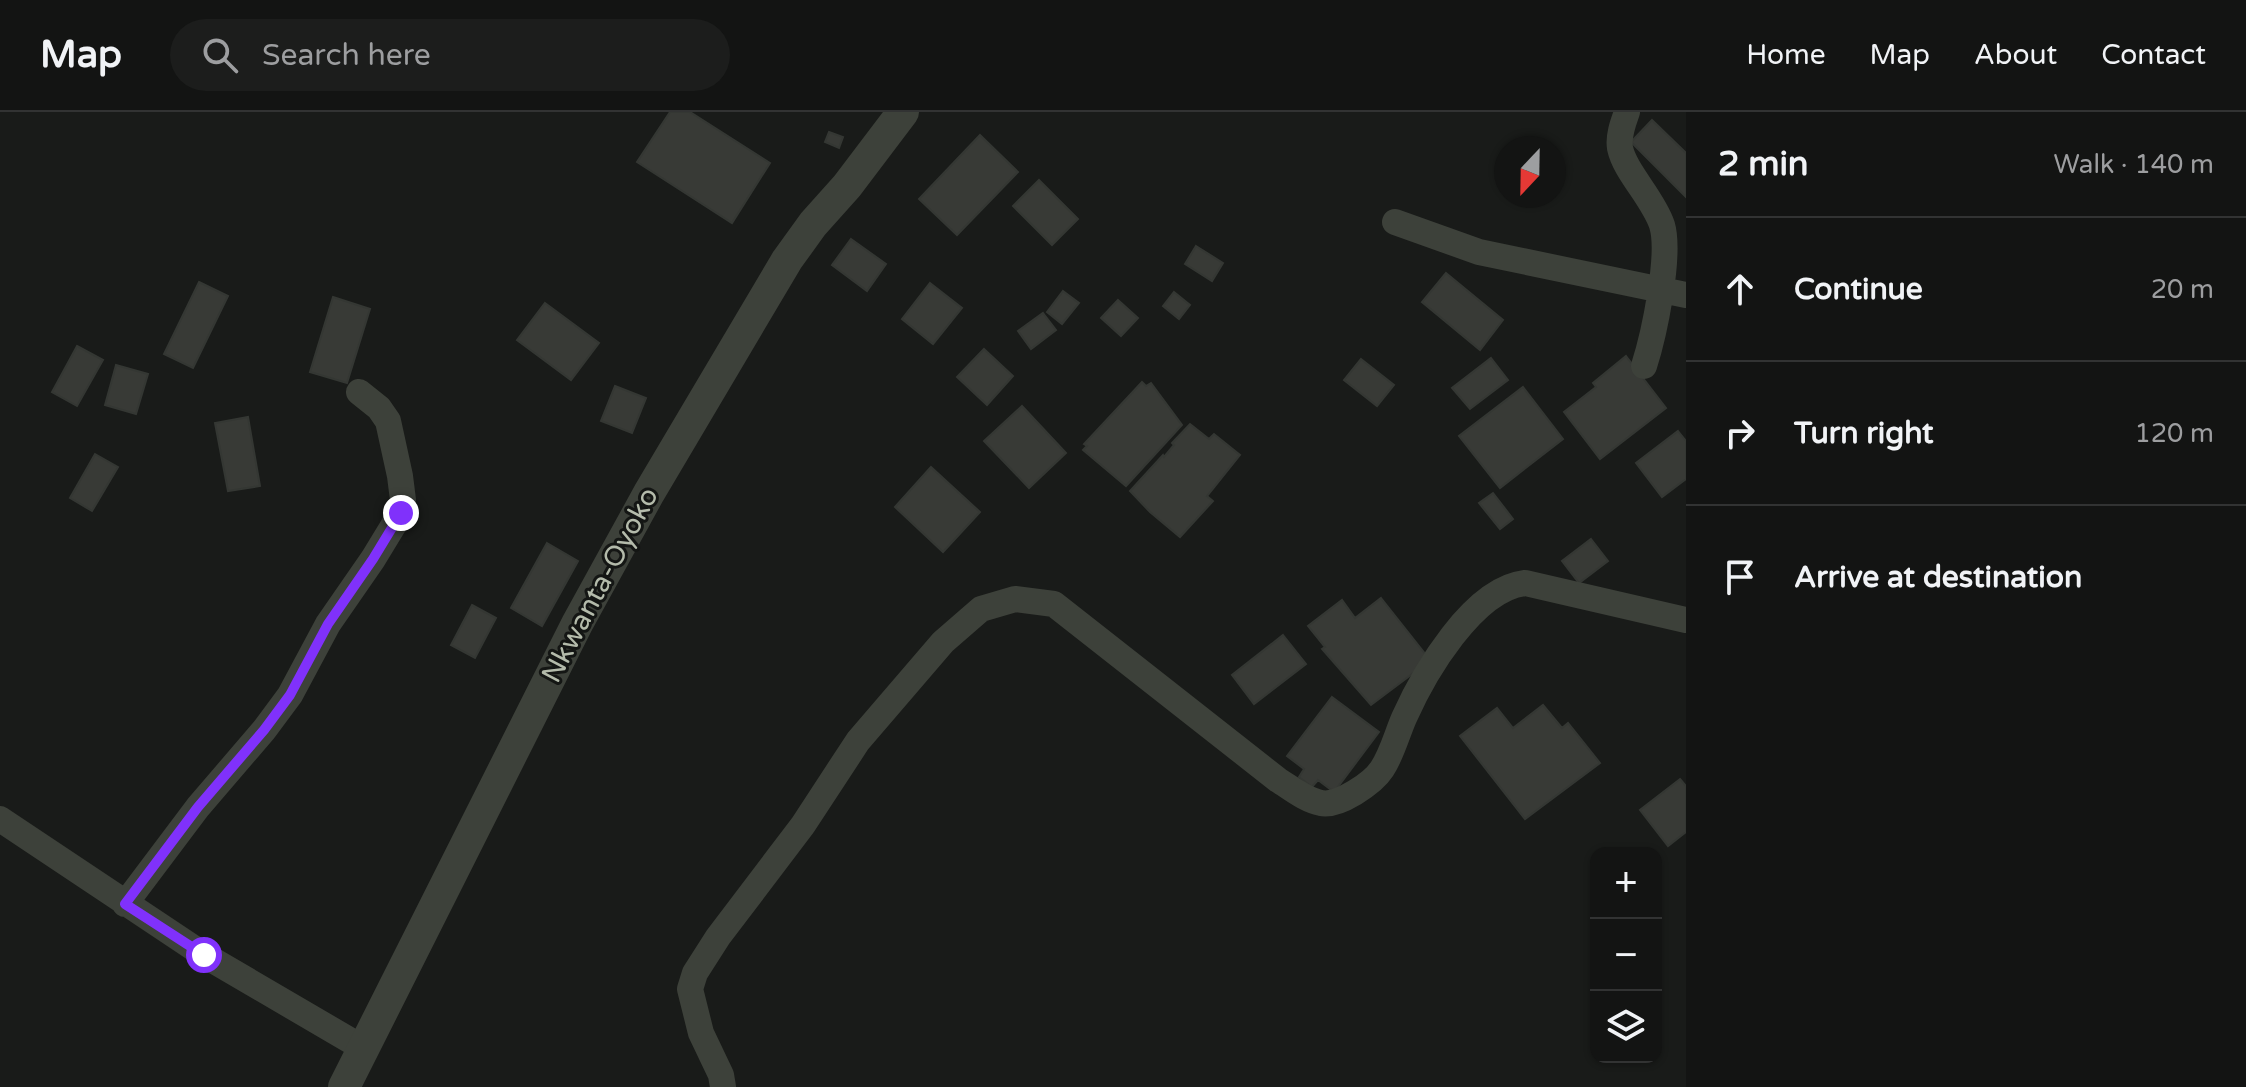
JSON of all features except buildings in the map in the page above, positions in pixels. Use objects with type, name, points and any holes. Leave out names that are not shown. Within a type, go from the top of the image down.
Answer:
[{"type":"street","points":[[1627,112],[1620,133],[1620,149],[1652,200],[1663,227],[1665,253],[1653,339],[1644,366]]},
{"type":"street","name":"Nkwanta-Oyoko","points":[[344,1087],[530,715],[649,493],[787,260],[813,224],[847,186],[890,117]]},
{"type":"street","points":[[1395,222],[1479,252],[1686,295]]},
{"type":"street","points":[[125,904],[198,807],[290,695],[328,624],[401,513],[403,500],[388,421],[379,408],[359,392]]},
{"type":"street","points":[[723,1087],[693,1007],[690,989],[695,973],[718,937],[803,825],[858,741],[943,642],[981,609],[1015,599],[1054,604],[1278,780],[1305,797],[1324,804],[1350,796],[1382,771],[1405,715],[1437,658],[1480,606],[1510,585],[1525,583],[1686,620]]},
{"type":"street","points":[[0,819],[204,955],[363,1048]]},
{"type":"route","points":[[204,955],[125,904],[198,807],[290,695],[328,624],[401,513]]}]
